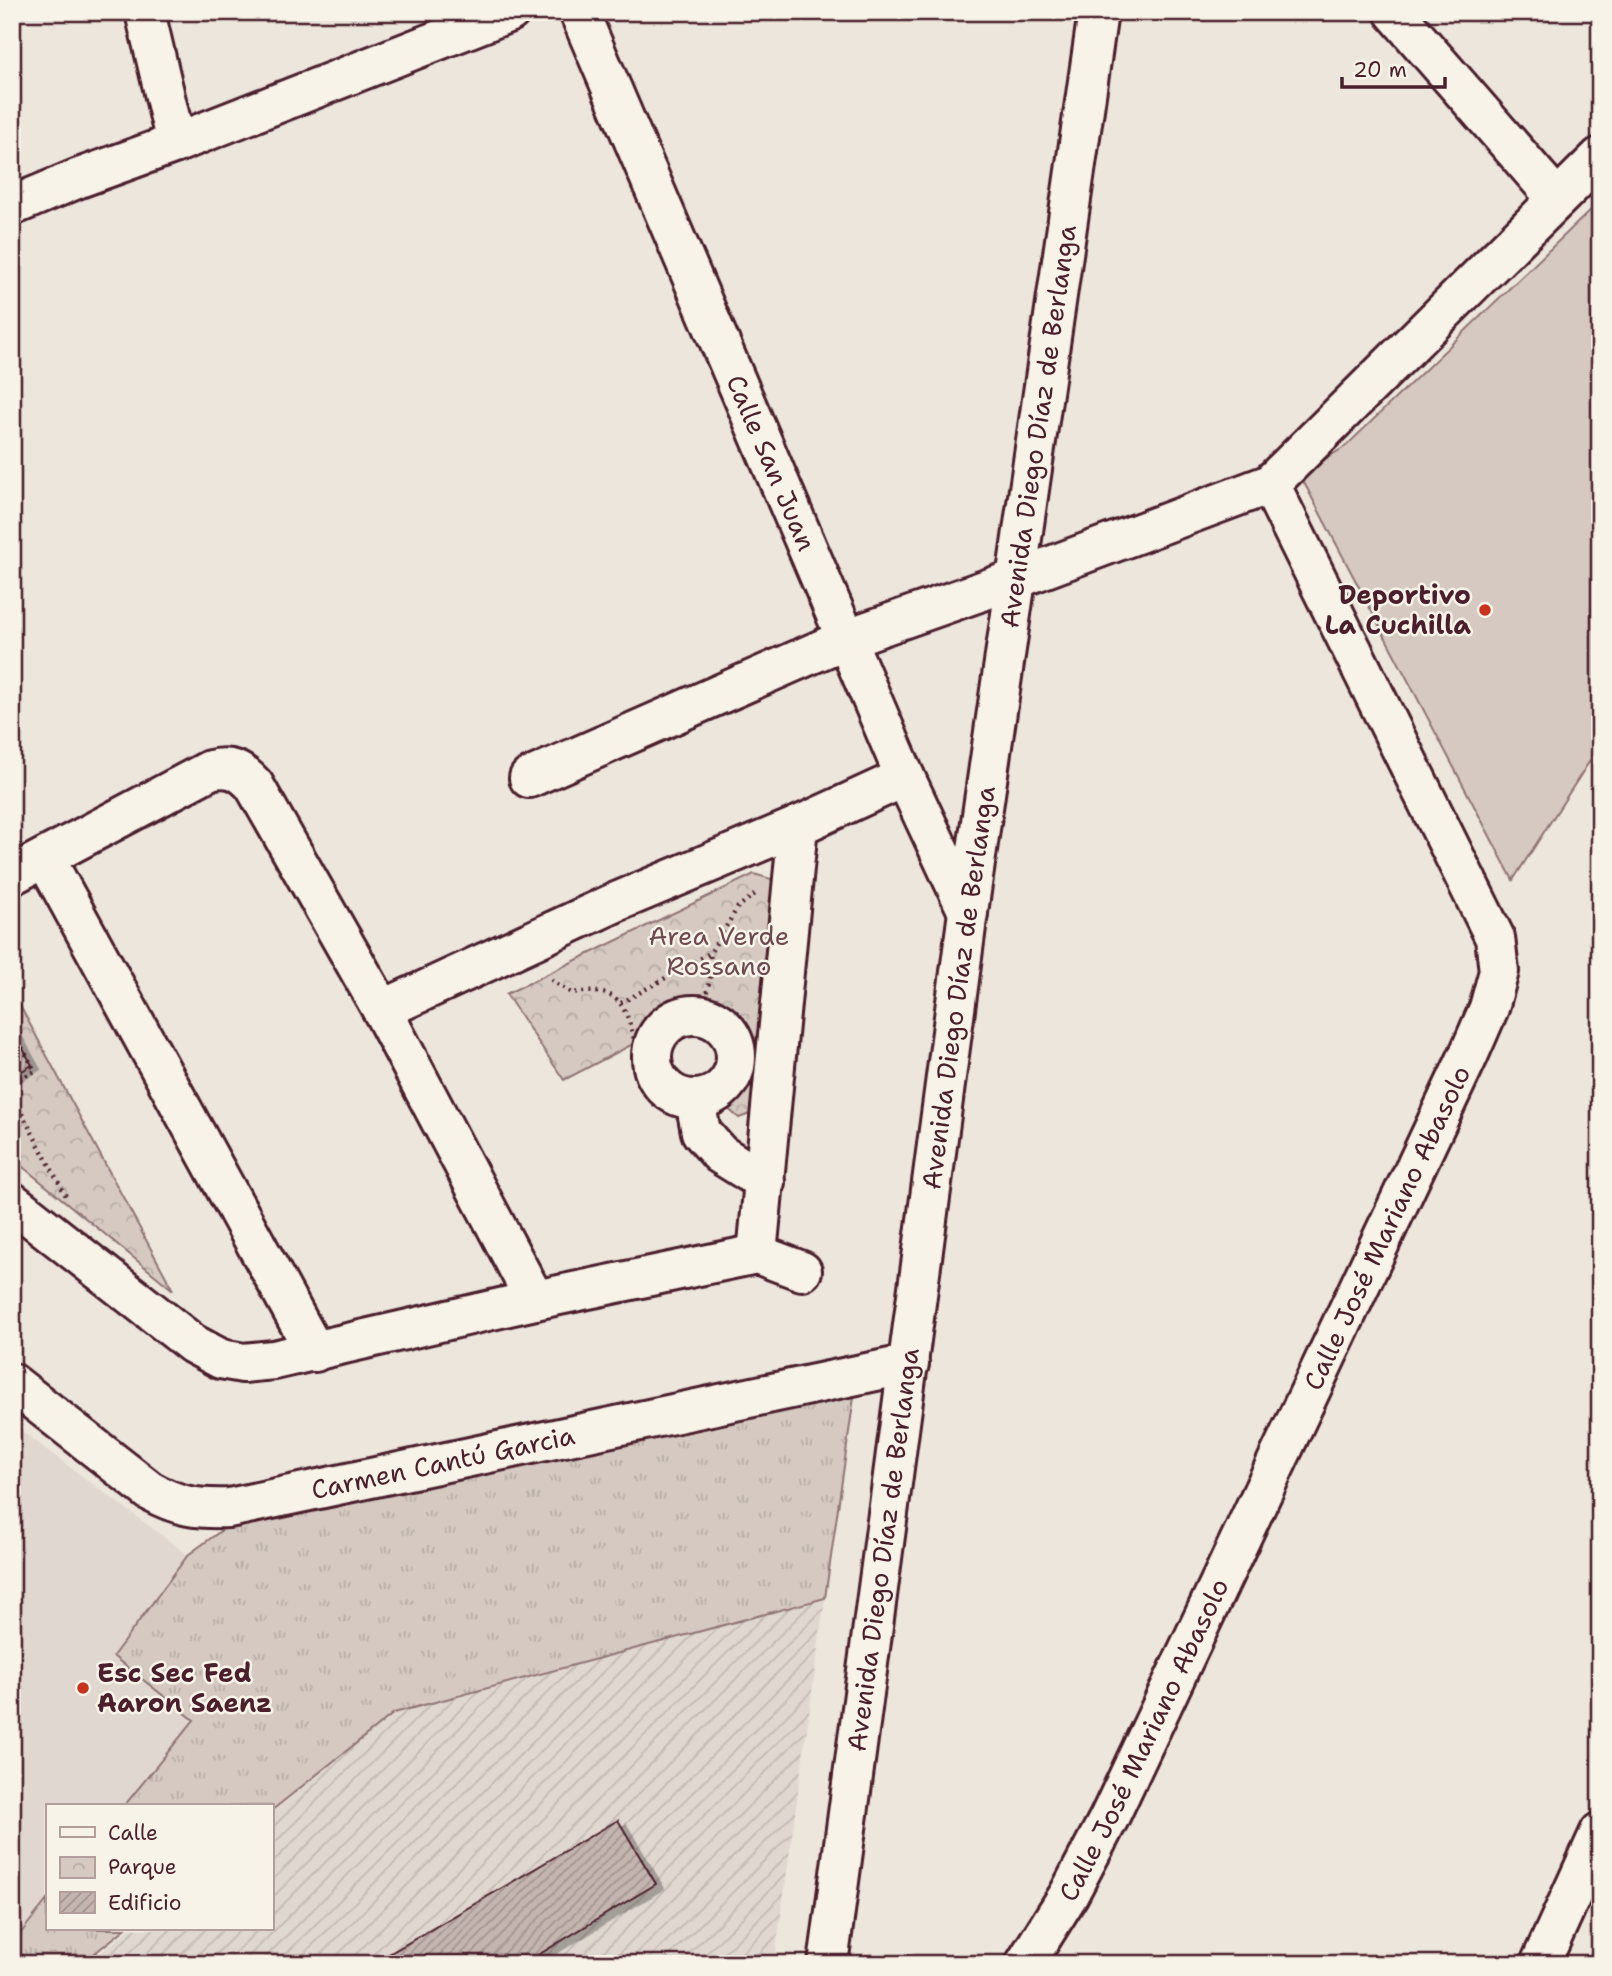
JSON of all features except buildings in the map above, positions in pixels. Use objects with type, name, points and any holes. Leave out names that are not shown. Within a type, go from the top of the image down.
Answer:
[{"type":"street","points":[[145,12],[176,144]]},
{"type":"street","points":[[12,206],[510,12]]},
{"type":"street","name":"Calle San Juan","points":[[579,12],[905,776],[968,912]]},
{"type":"street","name":"Avenida Diego Díaz de Berlanga","points":[[828,1964],[968,912],[1098,12]]},
{"type":"street","points":[[1394,12],[1556,198]]},
{"type":"street","points":[[529,778],[848,638],[1016,579],[1270,484],[1600,157]]},
{"type":"street","name":"Calle José Mariano Abasolo","points":[[1025,1964],[1069,1894],[1115,1805],[1489,1009],[1499,971],[1495,938],[1270,484]]},
{"type":"street","points":[[12,876],[210,770],[224,766],[235,770],[254,785],[382,1010],[535,1300]]},
{"type":"street","points":[[382,1010],[614,903],[798,827],[905,776]]},
{"type":"street","points":[[757,1254],[798,827]]},
{"type":"street","points":[[45,858],[315,1352]]},
{"type":"street","points":[[695,1100],[701,1132],[720,1154],[765,1182]]},
{"type":"street","points":[[12,1202],[193,1344],[221,1359],[243,1363],[315,1352],[535,1300],[757,1254],[802,1271]]},
{"type":"street","name":"Carmen Cantú Garcia","points":[[12,1383],[150,1491],[174,1504],[200,1509],[229,1508],[909,1364]]},
{"type":"street","points":[[1539,1964],[1600,1832]]},
{"type":"path","points":[[621,1003],[710,953],[738,908],[757,893]]},
{"type":"path","points":[[705,999],[712,970],[710,953]]},
{"type":"path","points":[[551,980],[571,993],[594,990],[616,999],[626,1008],[634,1039]]},
{"type":"path","points":[[12,1029],[35,1071],[12,1083]]},
{"type":"path","points":[[12,1095],[72,1207]]},
{"type":"shaded area","name":"Esc Sec Fed Aaron Saenz","points":[[12,1424],[188,1555],[113,1656],[194,1720],[126,1804],[46,1804],[46,1901],[12,1944]]},
{"type":"shaded area","points":[[825,1598],[774,1964],[87,1964],[129,1930],[273,1930],[273,1811],[394,1713]]},
{"type":"green space","name":"Deportivo La Cuchilla","points":[[1600,201],[1600,745],[1513,880],[1300,475],[1346,446]]},
{"type":"green space","name":"Area Verde Rossano","points":[[754,874],[771,879],[782,900],[758,1111],[739,1118],[718,1100],[740,1070],[744,1048],[738,1033],[723,1014],[704,1004],[681,1004],[670,1008],[653,1021],[639,1052],[631,1045],[564,1080],[506,994]]},
{"type":"green space","points":[[12,991],[173,1290],[12,1158]]},
{"type":"green space","points":[[854,1397],[825,1598],[394,1713],[273,1809],[273,1804],[126,1804],[194,1720],[113,1656],[188,1555],[245,1513]]},
{"type":"green space","points":[[46,1901],[46,1930],[124,1930],[81,1964],[12,1964],[12,1944]]},
{"type":"place","name":"Deportivo La Cuchilla","points":[[1485,610]]},
{"type":"place","name":"Esc Sec Fed Aaron Saenz","points":[[83,1688]]}]
